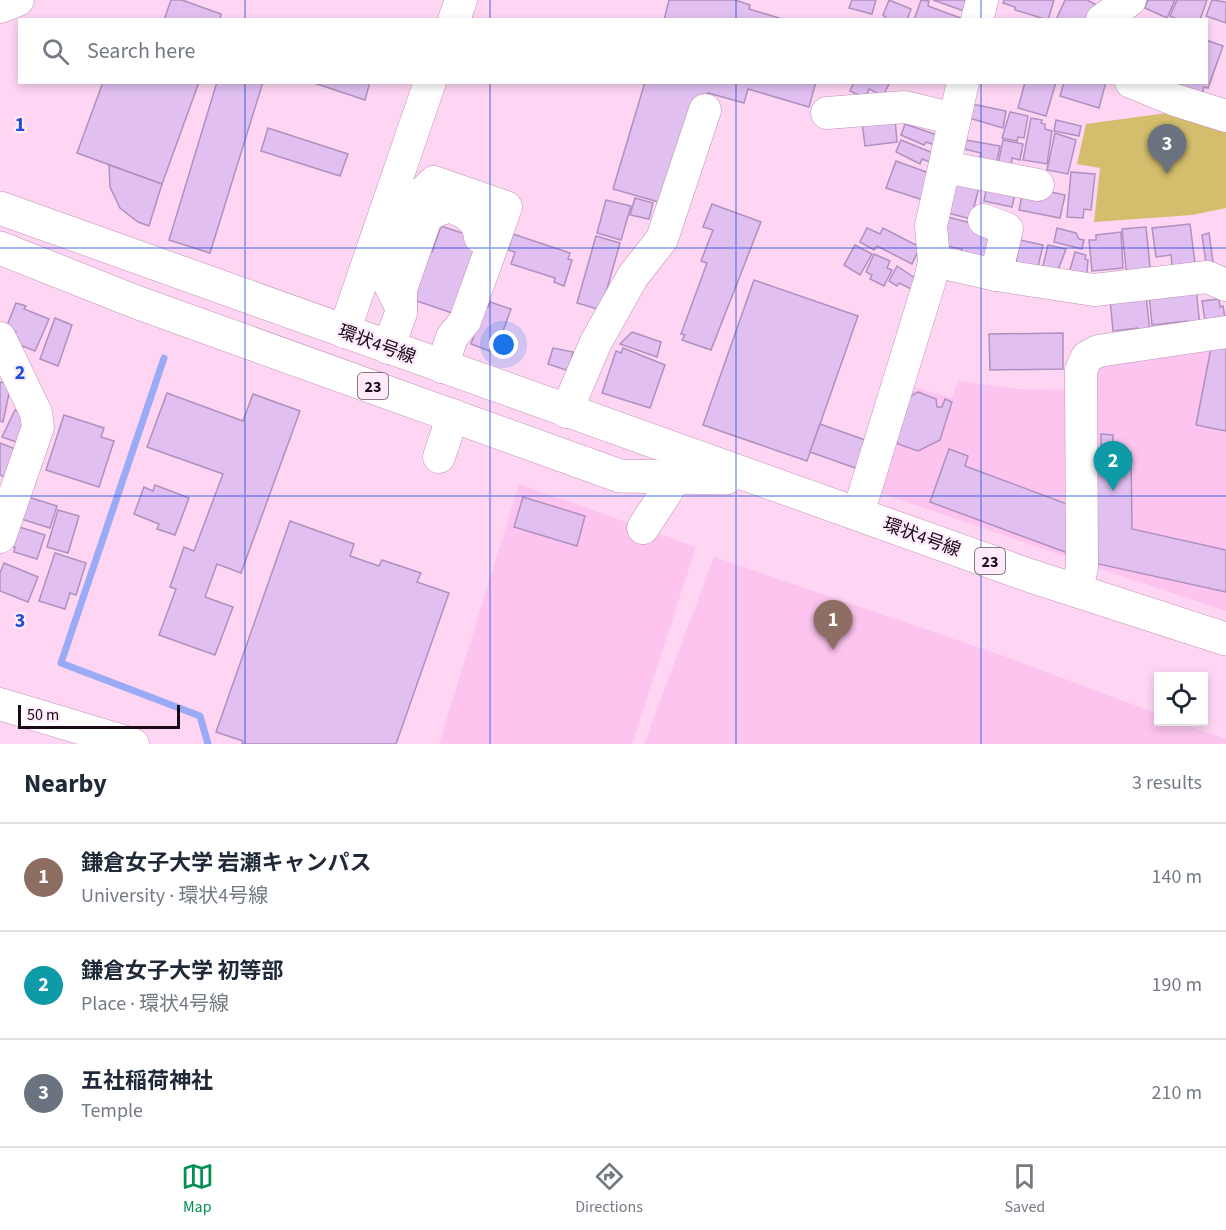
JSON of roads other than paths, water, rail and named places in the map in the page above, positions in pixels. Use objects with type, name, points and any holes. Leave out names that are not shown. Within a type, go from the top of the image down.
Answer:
[{"type":"main road","name":"環状4号線","points":[[0,208],[388,348],[449,340],[566,412],[679,465],[755,479],[1076,591],[1226,639]]},
{"type":"main road","name":"環状4号線","points":[[0,248],[136,302],[620,476],[679,465]]},
{"type":"street","points":[[0,7],[18,0]]},
{"type":"street","points":[[455,18],[461,0]]},
{"type":"street","points":[[978,18],[982,0]]},
{"type":"street","points":[[1105,18],[1130,0]]},
{"type":"street","points":[[344,332],[429,84]]},
{"type":"street","points":[[858,514],[917,330],[934,261],[931,226],[963,84]]},
{"type":"street","points":[[1136,84],[1175,100],[1226,116]]},
{"type":"street","points":[[827,112],[904,107],[955,119]]},
{"type":"street","points":[[566,412],[596,342],[633,276],[662,239],[705,110]]},
{"type":"street","points":[[945,166],[1038,185]]},
{"type":"street","points":[[401,298],[389,285],[385,270],[406,209],[434,182],[506,207],[465,321],[449,340]]},
{"type":"street","points":[[388,348],[401,313],[401,298],[427,216],[448,206],[460,210],[474,220],[480,237]]},
{"type":"street","points":[[984,220],[1007,229],[996,275]]},
{"type":"street","points":[[934,261],[996,275],[1094,290],[1207,277],[1226,285]]},
{"type":"street","points":[[1076,591],[1082,568],[1082,370],[1087,357],[1098,351],[1226,332]]},
{"type":"street","points":[[0,338],[36,414],[38,427],[0,537]]},
{"type":"street","points":[[439,457],[453,415]]},
{"type":"street","points":[[643,528],[679,465]]},
{"type":"street","points":[[0,705],[133,744]]},
{"type":"waterway","points":[[164,358],[61,663],[200,716],[208,744]]},
{"type":"place","name":"五社稲荷神社","points":[[1167,174]]},
{"type":"place","name":"鎌倉女子大学 初等部","points":[[1113,491]]},
{"type":"place","name":"鎌倉女子大学 岩瀬キャンパス","points":[[833,650]]}]
